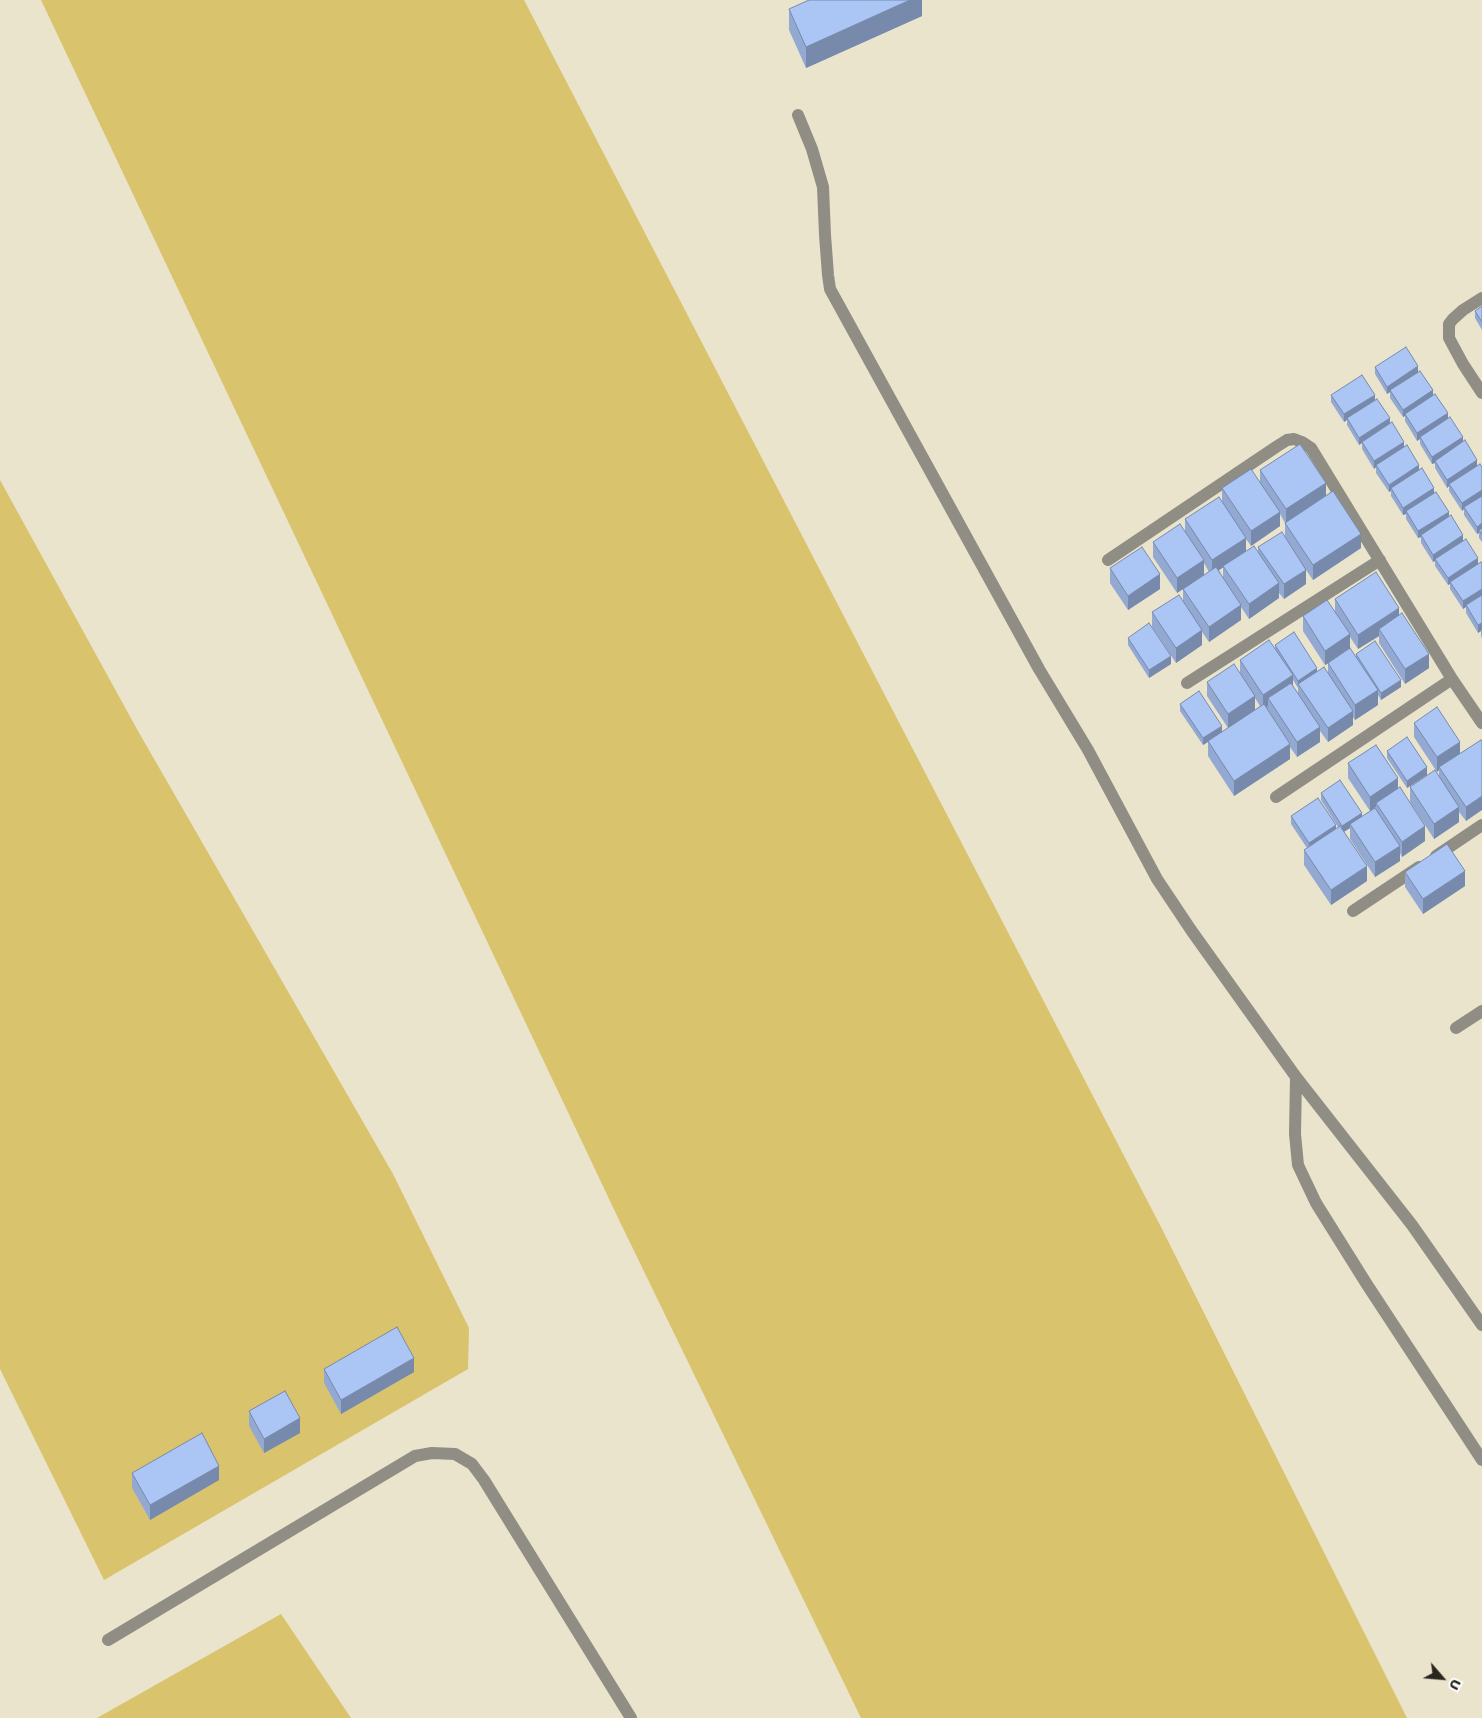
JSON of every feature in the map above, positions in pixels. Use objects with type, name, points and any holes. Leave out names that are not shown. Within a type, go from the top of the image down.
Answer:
[{"type":"street","points":[[798,115],[812,149],[824,187],[830,289],[1039,669],[1088,750],[1158,879],[1191,930],[1296,1077],[1412,1225],[1482,1326]]},
{"type":"street","points":[[1482,298],[1453,319],[1449,324],[1448,330],[1449,338],[1463,364],[1482,393]]},
{"type":"street","points":[[1108,560],[1287,440],[1294,439],[1302,442],[1311,448],[1452,679],[1481,720]]},
{"type":"street","points":[[1187,683],[1380,560]]},
{"type":"street","points":[[1276,797],[1452,679]]},
{"type":"street","points":[[1353,910],[1482,825]]},
{"type":"street","points":[[1456,1028],[1482,1011]]},
{"type":"street","points":[[1296,1077],[1294,1134],[1298,1165],[1316,1203],[1482,1460]]},
{"type":"street","points":[[108,1640],[415,1456],[432,1453],[455,1454],[472,1464],[484,1480],[631,1718]]},
{"type":"shaded area","points":[[41,0],[524,0],[1162,1229],[1407,1718],[861,1718],[620,1222]]},
{"type":"shaded area","points":[[0,480],[138,731],[393,1174],[469,1328],[468,1369],[104,1580],[0,1369]]},
{"type":"shaded area","points":[[281,1614],[351,1718],[97,1718]]},
{"type":"building","points":[[809,0],[910,0],[806,47],[789,9]]},
{"type":"building","points":[[1482,306],[1482,322],[1475,311]]},
{"type":"building","points":[[1406,347],[1418,366],[1387,387],[1375,367]]},
{"type":"building","points":[[1420,371],[1433,390],[1403,410],[1390,390]]},
{"type":"building","points":[[1362,375],[1375,395],[1344,414],[1331,395]]},
{"type":"building","points":[[1435,394],[1448,413],[1417,433],[1405,414]]},
{"type":"building","points":[[1377,399],[1390,418],[1359,438],[1347,418]]},
{"type":"building","points":[[1450,417],[1463,437],[1432,457],[1420,437]]},
{"type":"building","points":[[1392,422],[1404,442],[1374,461],[1362,442]]},
{"type":"building","points":[[1465,440],[1477,460],[1447,480],[1435,461]]},
{"type":"building","points":[[1300,444],[1326,483],[1286,509],[1260,470]]},
{"type":"building","points":[[1407,445],[1419,465],[1389,485],[1376,465]]},
{"type":"building","points":[[1480,464],[1482,467],[1482,490],[1462,503],[1449,484]]},
{"type":"building","points":[[1422,468],[1434,488],[1403,508],[1391,488]]},
{"type":"building","points":[[1251,469],[1280,512],[1251,531],[1222,488]]},
{"type":"building","points":[[1333,491],[1361,534],[1313,565],[1285,523]]},
{"type":"building","points":[[1436,492],[1449,512],[1418,531],[1406,511]]},
{"type":"building","points":[[1482,496],[1482,523],[1477,527],[1464,507]]},
{"type":"building","points":[[1219,497],[1246,538],[1212,560],[1185,519]]},
{"type":"building","points":[[1451,515],[1463,535],[1433,555],[1421,535]]},
{"type":"building","points":[[1180,524],[1204,560],[1177,578],[1153,542]]},
{"type":"building","points":[[1282,532],[1306,570],[1284,584],[1258,547]]},
{"type":"building","points":[[1466,539],[1478,558],[1448,578],[1435,559]]},
{"type":"building","points":[[1254,546],[1279,583],[1249,604],[1223,566]]},
{"type":"building","points":[[1142,547],[1160,574],[1128,596],[1110,568]]},
{"type":"building","points":[[1481,562],[1482,589],[1463,601],[1450,582]]},
{"type":"building","points":[[1216,567],[1241,605],[1209,627],[1183,589]]},
{"type":"building","points":[[1376,572],[1399,608],[1358,635],[1335,599]]},
{"type":"building","points":[[1179,595],[1202,630],[1176,648],[1152,612]]},
{"type":"building","points":[[1482,595],[1482,623],[1478,625],[1466,605]]},
{"type":"building","points":[[1327,600],[1350,634],[1325,651],[1303,616]]},
{"type":"building","points":[[1402,613],[1429,654],[1405,669],[1379,629]]},
{"type":"building","points":[[1149,623],[1171,656],[1149,670],[1128,638]]},
{"type":"building","points":[[1294,632],[1317,668],[1298,681],[1275,645]]},
{"type":"building","points":[[1269,640],[1293,675],[1263,695],[1240,660]]},
{"type":"building","points":[[1375,641],[1401,680],[1381,693],[1356,654]]},
{"type":"building","points":[[1350,648],[1378,690],[1355,705],[1328,663]]},
{"type":"building","points":[[1234,664],[1255,696],[1228,714],[1207,682]]},
{"type":"building","points":[[1324,667],[1353,711],[1328,728],[1298,684]]},
{"type":"building","points":[[1291,683],[1320,727],[1297,742],[1268,698]]},
{"type":"building","points":[[1199,691],[1222,726],[1203,738],[1180,704]]},
{"type":"building","points":[[1264,704],[1290,744],[1234,781],[1208,741]]},
{"type":"building","points":[[1437,707],[1460,742],[1437,757],[1414,723]]},
{"type":"building","points":[[1407,737],[1427,767],[1407,781],[1387,751]]},
{"type":"building","points":[[1481,740],[1482,796],[1466,807],[1439,767]]},
{"type":"building","points":[[1376,745],[1398,778],[1370,797],[1348,763]]},
{"type":"building","points":[[1435,770],[1459,807],[1434,824],[1410,787]]},
{"type":"building","points":[[1340,780],[1362,813],[1342,826],[1321,793]]},
{"type":"building","points":[[1400,787],[1425,826],[1402,842],[1376,803]]},
{"type":"building","points":[[1318,798],[1336,825],[1309,843],[1291,816]]},
{"type":"building","points":[[1375,808],[1400,846],[1375,862],[1350,824]]},
{"type":"building","points":[[1340,826],[1367,866],[1331,890],[1304,850]]},
{"type":"building","points":[[1447,844],[1465,871],[1423,899],[1405,872]]},
{"type":"building","points":[[397,1327],[414,1358],[341,1400],[324,1369]]},
{"type":"building","points":[[285,1391],[300,1418],[264,1439],[249,1411]]},
{"type":"building","points":[[202,1433],[219,1466],[150,1505],[132,1473]]}]
